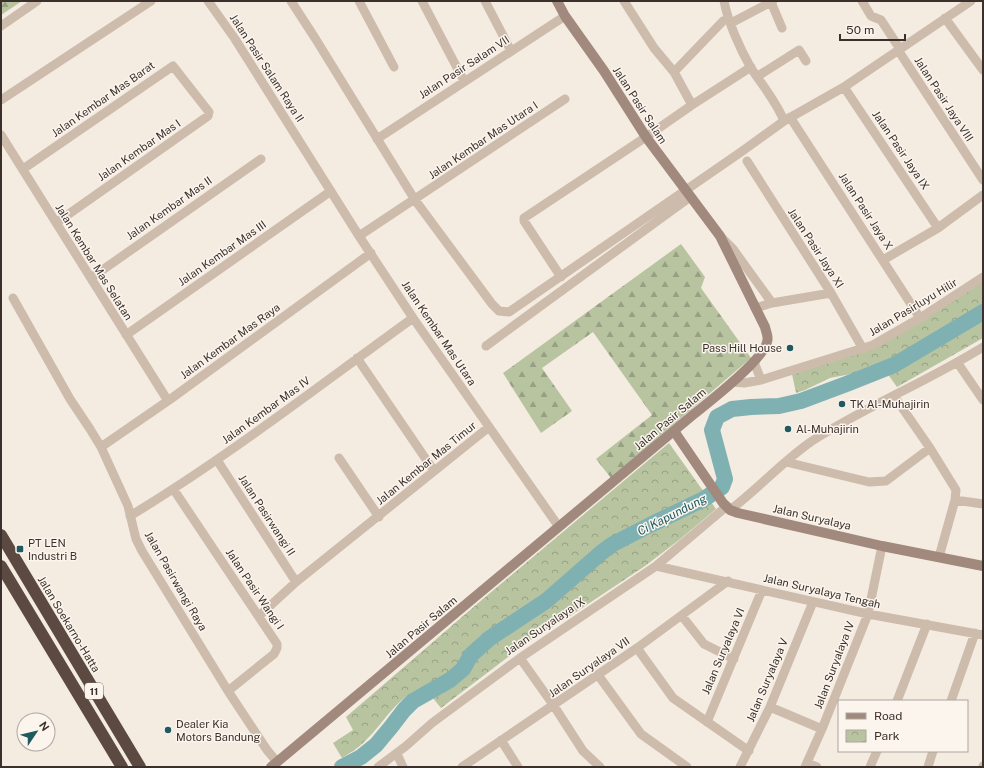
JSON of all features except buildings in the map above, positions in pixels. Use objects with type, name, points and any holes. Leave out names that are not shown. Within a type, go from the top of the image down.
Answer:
[{"type":"highway","name":"Jalan Soekarno-Hatta","points":[[1,535],[140,767]]},
{"type":"highway","name":"11","points":[[1,566],[122,767]]},
{"type":"highway","points":[[36,625],[50,616]]},
{"type":"street","points":[[1,26],[37,1]]},
{"type":"street","points":[[1,100],[151,1]]},
{"type":"street","name":"Jalan Pasir Salam Raya II","points":[[208,1],[235,39],[304,149]]},
{"type":"street","points":[[290,1],[315,38],[415,200],[492,304],[499,311],[509,312],[688,194]]},
{"type":"street","points":[[358,1],[394,67]]},
{"type":"street","points":[[422,1],[464,81]]},
{"type":"street","points":[[485,1],[511,52]]},
{"type":"street","name":"Jalan Pasir Salam","points":[[273,766],[732,382],[754,362],[767,344],[768,339],[764,327],[720,236],[646,137],[604,71],[565,16],[557,1]]},
{"type":"street","points":[[624,1],[654,48],[674,72],[692,105]]},
{"type":"street","name":"Jalan Pasir Jaya X","points":[[724,1],[727,22],[751,67],[883,260],[920,318]]},
{"type":"street","name":"Jalan Pasir Jaya VIII","points":[[862,1],[870,16],[881,20],[983,180]]},
{"type":"street","points":[[486,346],[787,119],[844,86],[971,1]]},
{"type":"street","points":[[674,72],[727,22],[770,2],[782,28]]},
{"type":"street","name":"Jalan Pasir Salam VII","points":[[377,139],[565,16]]},
{"type":"street","points":[[945,18],[983,70]]},
{"type":"street","points":[[758,76],[799,50],[806,61]]},
{"type":"street","name":"Jalan Kembar Mas Barat","points":[[23,169],[173,66],[192,89]]},
{"type":"street","points":[[561,277],[524,221],[524,218],[751,67]]},
{"type":"street","name":"Jalan Pasir Jaya IX","points":[[844,86],[938,228]]},
{"type":"street","name":"Jalan Kembar Mas I","points":[[56,223],[208,116],[209,112],[192,89]]},
{"type":"street","name":"Jalan Kembar Mas Utara I","points":[[359,236],[565,99]]},
{"type":"street","name":"Jalan Kembar Mas Selatan","points":[[1,135],[168,401]]},
{"type":"street","name":"Jalan Kembar Mas Utara","points":[[304,149],[413,318],[559,527]]},
{"type":"street","name":"Jalan Kembar Mas II","points":[[91,278],[262,158]]},
{"type":"street","name":"Jalan Pasir Jaya XI","points":[[747,162],[831,293],[863,349]]},
{"type":"street","name":"Jalan Kembar Mas III","points":[[126,335],[331,191]]},
{"type":"street","points":[[883,260],[938,228],[983,195]]},
{"type":"street","points":[[720,236],[733,249],[772,303]]},
{"type":"street","name":"Jalan Kembar Mas Raya","points":[[101,447],[168,401],[371,253]]},
{"type":"street","name":"Jalan Pasirluyu Hilir","points":[[732,382],[744,383],[761,380],[873,345],[920,318],[983,277]]},
{"type":"street","points":[[755,308],[772,303],[831,293]]},
{"type":"street","name":"Jalan Pasirwangi Raya","points":[[13,298],[70,399],[101,447],[128,506],[136,539],[142,551],[228,691],[267,750],[273,766]]},
{"type":"street","name":"Jalan Kembar Mas IV","points":[[130,516],[174,490],[217,460],[413,318]]},
{"type":"street","name":"Jalan Suryalaya IX","points":[[378,767],[397,754],[432,723],[520,658],[656,566],[727,506],[742,501],[786,462],[812,442],[860,413],[983,347]]},
{"type":"street","points":[[357,358],[434,471]]},
{"type":"street","points":[[754,362],[761,380]]},
{"type":"street","points":[[957,362],[983,400]]},
{"type":"street","points":[[894,396],[930,448],[956,490],[956,500],[939,557]]},
{"type":"street","name":"Jalan Kembar Mas Timur","points":[[259,616],[296,582],[489,427]]},
{"type":"street","points":[[674,431],[727,506]]},
{"type":"street","points":[[786,462],[869,482],[883,482],[930,448]]},
{"type":"street","name":"Jalan Kembar Mas Timur","points":[[340,458],[378,517]]},
{"type":"street","name":"Jalan Pasirwangi II","points":[[217,460],[296,582]]},
{"type":"street","name":"Jalan Pasir Wangi I","points":[[174,490],[277,644],[274,654],[228,691]]},
{"type":"street","points":[[956,500],[983,504]]},
{"type":"street","name":"Jalan Suryalaya","points":[[727,506],[738,513],[882,546],[983,566]]},
{"type":"street","name":"Jalan Suryalaya IV","points":[[806,765],[868,614],[882,546]]},
{"type":"street","name":"Jalan Suryalaya Tengah","points":[[656,566],[868,614],[979,634]]},
{"type":"street","name":"Jalan Suryalaya VII","points":[[462,767],[638,648],[728,582]]},
{"type":"street","name":"Jalan Suryalaya VI","points":[[706,722],[762,590]]},
{"type":"street","name":"Jalan Suryalaya V","points":[[740,767],[770,707],[813,602]]},
{"type":"street","points":[[682,616],[704,644],[734,659]]},
{"type":"street","points":[[897,700],[927,624]]},
{"type":"street","points":[[951,700],[979,634]]},
{"type":"street","points":[[638,648],[673,698],[748,750]]},
{"type":"street","points":[[520,658],[554,706],[583,751],[600,767]]},
{"type":"street","points":[[598,675],[640,734],[687,767]]},
{"type":"street","points":[[770,707],[822,729]]},
{"type":"street","points":[[501,740],[518,767]]},
{"type":"street","points":[[870,767],[877,752]]},
{"type":"street","points":[[928,767],[933,752]]},
{"type":"street","points":[[397,754],[403,767]]},
{"type":"street","points":[[806,765],[817,767]]},
{"type":"green space","points":[[22,1],[1,15],[1,2]]},
{"type":"green space","points":[[681,244],[705,277],[701,288],[751,358],[611,478],[596,459],[652,415],[593,332],[542,368],[572,411],[541,433],[503,373]]},
{"type":"green space","points":[[983,280],[983,338],[897,387],[880,363],[851,374],[830,378],[796,393],[792,374],[856,354]]},
{"type":"green space","points":[[669,443],[716,509],[645,566],[567,618],[529,641],[441,708],[424,687],[414,691],[391,711],[371,736],[356,749],[342,758],[333,743],[353,730],[346,717],[477,604]]},
{"type":"waterway","name":"Ci Kapundung","points":[[342,767],[361,757],[376,745],[413,701],[450,680],[463,669],[471,655],[490,638],[546,601],[602,552],[613,544],[704,499],[722,487],[725,479],[712,430],[717,417],[732,409],[779,406],[801,401],[849,383],[894,365],[983,312]]},
{"type":"place","name":"Pass Hill House","points":[[790,348]]},
{"type":"place","name":"TK Al-Muhajirin","points":[[842,404]]},
{"type":"place","name":"Al-Muhajirin","points":[[788,429]]},
{"type":"place","name":"PT LEN Industri B","points":[[20,549]]},
{"type":"place","name":"Dealer Kia Motors Bandung","points":[[168,730]]}]
